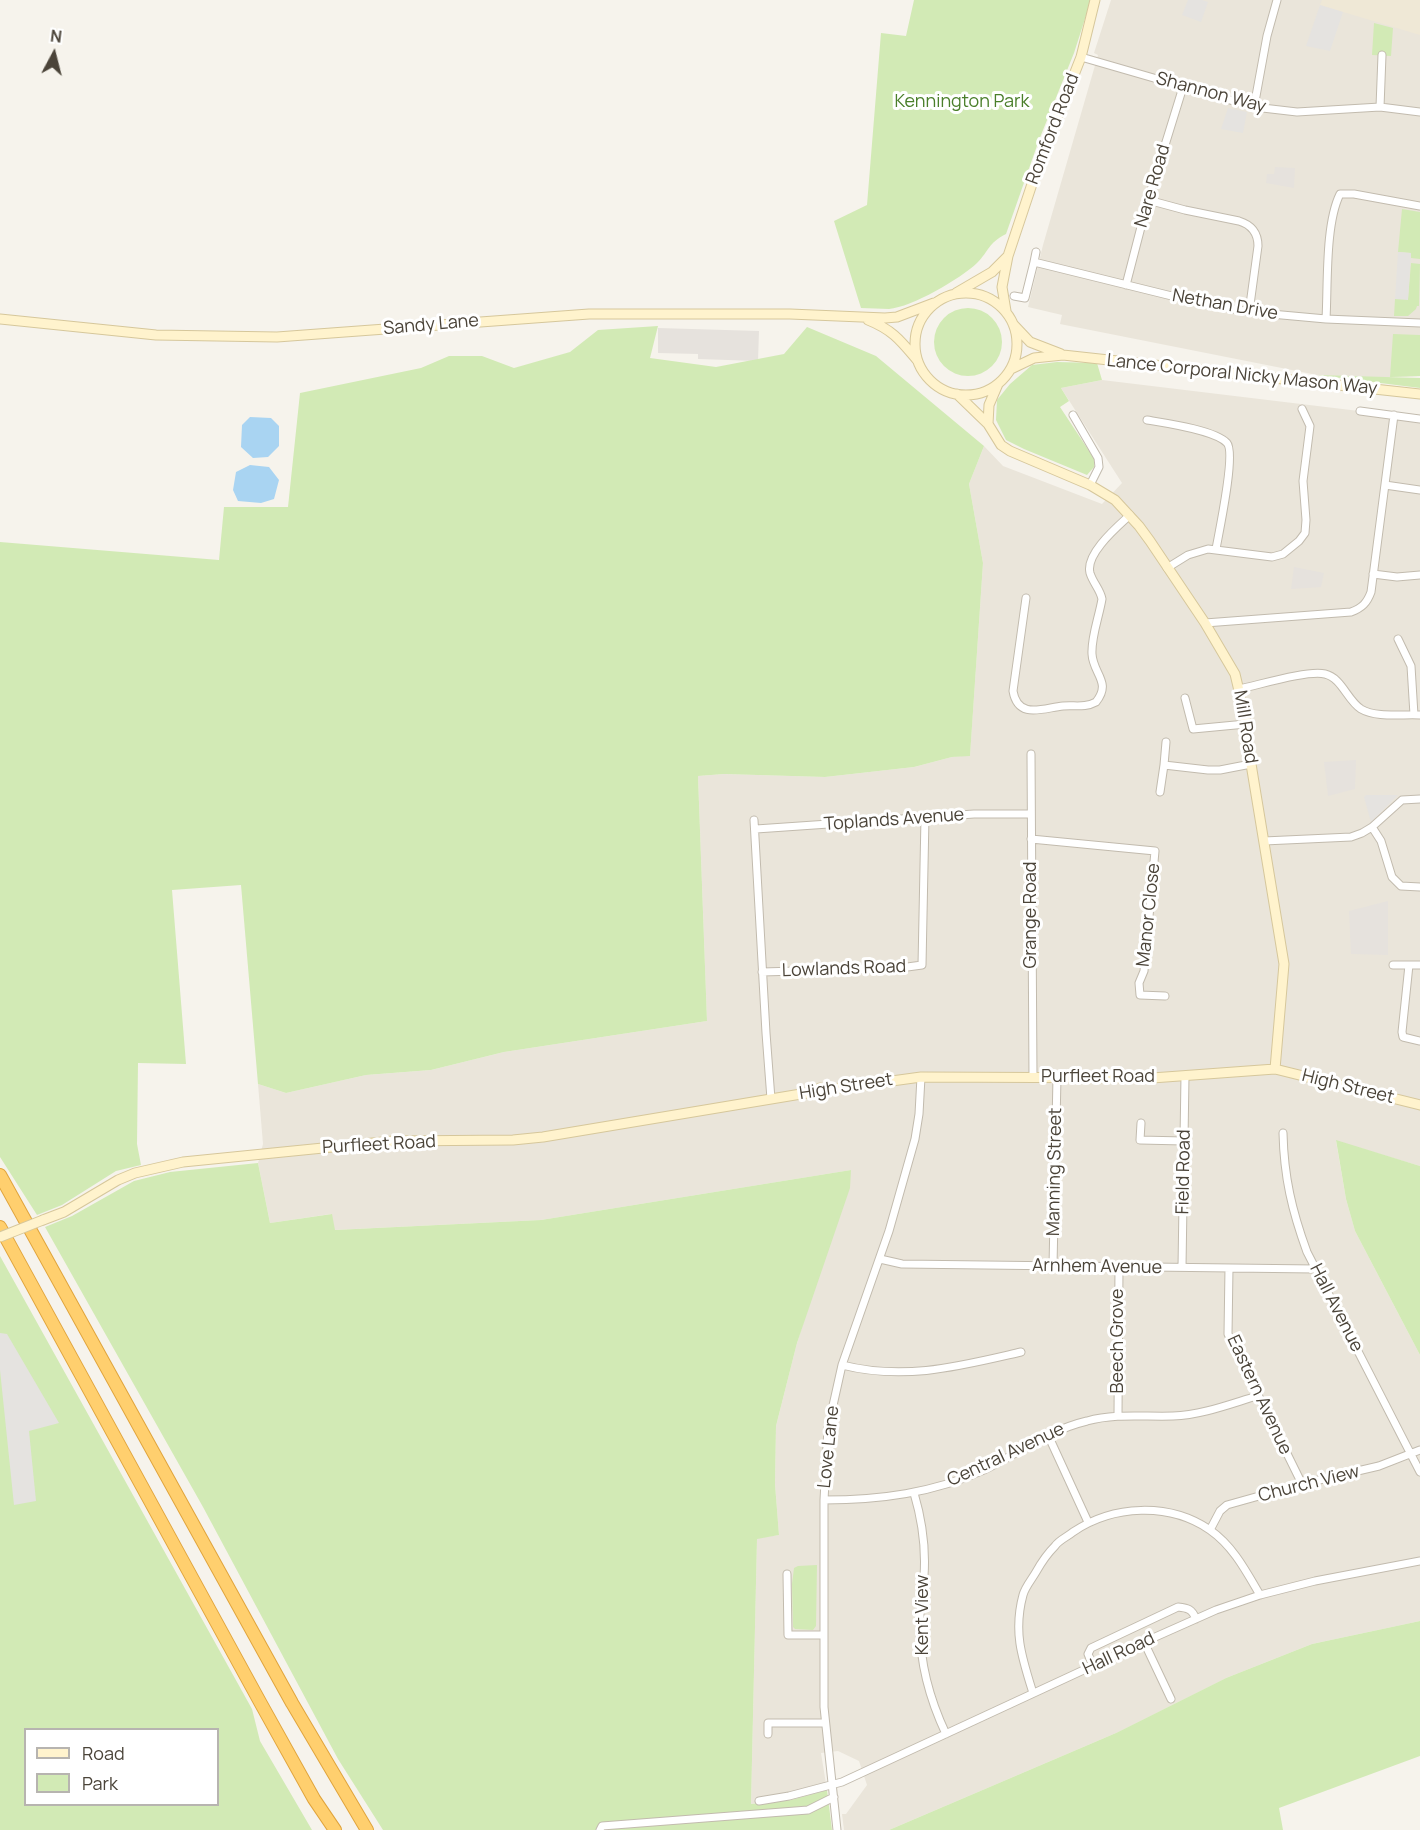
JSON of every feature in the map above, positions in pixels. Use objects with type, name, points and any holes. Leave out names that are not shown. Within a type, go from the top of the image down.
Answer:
[{"type":"highway","points":[[0,1175],[292,1703],[366,1830]]},
{"type":"highway","points":[[0,1227],[270,1721],[314,1799],[335,1830]]},
{"type":"street","name":"Romford Road","points":[[1006,311],[1002,287],[1008,256],[1037,169],[1081,57],[1095,0]]},
{"type":"street","points":[[1254,107],[1267,36],[1277,0]]},
{"type":"street","points":[[1380,107],[1382,56]]},
{"type":"street","name":"Shannon Way","points":[[1081,57],[1254,107],[1297,112],[1380,107],[1420,112]]},
{"type":"street","name":"Nare Road","points":[[1126,285],[1148,200],[1183,87]]},
{"type":"street","points":[[1326,319],[1330,243],[1340,194],[1354,194],[1420,206]]},
{"type":"street","points":[[1148,200],[1239,221],[1255,230],[1258,246],[1249,312]]},
{"type":"street","points":[[1014,296],[1025,298],[1036,252]]},
{"type":"street","points":[[999,384],[983,392],[970,395],[943,390],[922,371],[917,361],[915,343],[921,320],[934,303],[992,272],[1008,256]]},
{"type":"street","name":"Nethan Drive","points":[[1034,262],[1192,301],[1249,312],[1326,319],[1420,323]]},
{"type":"street","points":[[956,293],[986,297],[1006,311],[1012,323],[1016,345],[1015,358],[1011,369],[999,384],[989,405],[988,424]]},
{"type":"street","name":"Sandy Lane","points":[[0,319],[156,335],[277,337],[589,314],[673,312],[897,317],[934,303]]},
{"type":"street","name":"Sandy Lane","points":[[863,318],[898,336],[917,361]]},
{"type":"street","name":"Lance Corporal Nicky Mason Way","points":[[1012,323],[1030,342],[1063,355]]},
{"type":"street","name":"Lance Corporal Nicky Mason Way","points":[[1011,369],[1034,358],[1063,355],[1420,394]]},
{"type":"street","name":"Mill Road","points":[[957,394],[988,424],[1001,445],[1090,485],[1115,500],[1130,515],[1205,623],[1235,674],[1246,724],[1284,964],[1275,1069]]},
{"type":"street","points":[[1167,568],[1197,551],[1216,549],[1272,557],[1292,548],[1305,533],[1303,481],[1310,426],[1302,409]]},
{"type":"street","points":[[1360,411],[1420,419]]},
{"type":"street","points":[[1073,415],[1098,458],[1099,468],[1090,485]]},
{"type":"street","points":[[1205,623],[1351,612],[1359,609],[1367,601],[1373,574],[1394,415]]},
{"type":"street","points":[[1147,420],[1197,430],[1227,442],[1230,448],[1230,466],[1216,549]]},
{"type":"street","points":[[1385,485],[1420,490]]},
{"type":"street","points":[[1026,598],[1013,691],[1014,698],[1019,705],[1030,710],[1083,706],[1096,702],[1103,685],[1093,662],[1092,646],[1102,599],[1101,592],[1090,575],[1090,563],[1097,549],[1130,515]]},
{"type":"street","points":[[1373,574],[1397,577],[1420,575]]},
{"type":"street","points":[[1239,689],[1311,674],[1323,674],[1335,679],[1357,706],[1367,712],[1417,715],[1411,666],[1398,639]]},
{"type":"street","points":[[1185,698],[1193,729],[1246,724]]},
{"type":"street","points":[[1160,792],[1166,742]]},
{"type":"street","name":"Grange Road","points":[[1031,754],[1033,1077]]},
{"type":"street","points":[[1164,765],[1220,770],[1251,764]]},
{"type":"street","points":[[1264,842],[1351,837],[1372,827],[1402,800],[1420,799]]},
{"type":"street","name":"Toplands Avenue","points":[[756,829],[974,814],[1031,814]]},
{"type":"street","name":"Lowlands Road","points":[[762,972],[900,968],[922,965],[925,817]]},
{"type":"street","points":[[754,820],[771,1099]]},
{"type":"street","points":[[1372,827],[1381,841],[1392,877],[1401,885],[1420,887]]},
{"type":"street","name":"Manor Close","points":[[1031,839],[1155,851],[1144,971],[1139,983],[1140,995],[1165,996]]},
{"type":"street","points":[[1393,965],[1420,965]]},
{"type":"street","points":[[1409,965],[1402,1032],[1403,1037],[1420,1041]]},
{"type":"street","name":"Purfleet Road","points":[[921,1077],[1152,1078],[1275,1069]]},
{"type":"street","name":"High Street","points":[[1275,1069],[1420,1105]]},
{"type":"street","name":"Field Road","points":[[1182,1267],[1185,1076]]},
{"type":"street","name":"High Street","points":[[771,1099],[813,1092],[820,1088],[826,1090],[921,1077]]},
{"type":"street","name":"Love Lane","points":[[837,1830],[824,1723],[824,1500],[828,1428],[842,1365],[880,1259],[915,1139],[921,1077]]},
{"type":"street","name":"Manning Street","points":[[1053,1266],[1058,1077]]},
{"type":"street","name":"Purfleet Road","points":[[0,1237],[64,1212],[118,1179],[183,1162],[393,1141],[513,1140],[543,1137],[771,1099]]},
{"type":"street","points":[[1140,1123],[1140,1140],[1184,1141]]},
{"type":"street","name":"Hall Avenue","points":[[1283,1133],[1287,1188],[1296,1221],[1315,1269],[1420,1472]]},
{"type":"street","name":"Arnhem Avenue","points":[[880,1259],[902,1264],[1315,1269]]},
{"type":"street","name":"Beech Grove","points":[[1118,1415],[1119,1267]]},
{"type":"street","name":"Eastern Avenue","points":[[1229,1268],[1228,1334],[1302,1484]]},
{"type":"street","points":[[842,1365],[881,1371],[927,1372],[1021,1352]]},
{"type":"street","name":"Central Avenue","points":[[824,1500],[864,1500],[914,1493],[955,1482],[985,1469],[1047,1435],[1088,1420],[1118,1415],[1189,1415],[1257,1396]]},
{"type":"street","points":[[1047,1435],[1088,1522]]},
{"type":"street","name":"Church View","points":[[1210,1530],[1220,1511],[1227,1505],[1360,1471],[1420,1450]]},
{"type":"street","name":"Kent View","points":[[914,1493],[921,1525],[924,1555],[920,1618],[922,1656],[932,1700],[946,1734]]},
{"type":"street","points":[[1033,1693],[1020,1655],[1018,1627],[1023,1593],[1056,1544],[1088,1522],[1116,1513],[1148,1510],[1185,1518],[1210,1530],[1237,1556],[1260,1595]]},
{"type":"street","name":"Hall Road","points":[[759,1800],[832,1786],[1196,1618],[1260,1595],[1315,1581],[1420,1561]]},
{"type":"street","points":[[787,1574],[788,1635],[824,1635]]},
{"type":"street","points":[[1093,1666],[1088,1654],[1091,1648],[1178,1607],[1190,1609],[1196,1618]]},
{"type":"street","points":[[1144,1642],[1171,1699]]},
{"type":"street","points":[[768,1734],[768,1723],[824,1723]]},
{"type":"street","points":[[600,1830],[602,1826],[808,1810],[834,1797]]},
{"type":"shaded area","points":[[1111,0],[1420,0],[1420,376],[1367,378],[1317,375],[1060,324],[1062,315],[1028,307],[1043,245],[1098,55],[1094,53]]},
{"type":"shaded area","points":[[1188,0],[1208,2],[1201,22],[1182,15]]},
{"type":"shaded area","points":[[1322,0],[1420,0],[1420,35],[1320,5]]},
{"type":"shaded area","points":[[1320,5],[1343,12],[1330,51],[1306,46]]},
{"type":"shaded area","points":[[1228,108],[1247,112],[1243,133],[1221,129]]},
{"type":"shaded area","points":[[1275,167],[1295,168],[1294,188],[1266,183],[1267,174],[1274,174]]},
{"type":"shaded area","points":[[1398,252],[1411,253],[1408,300],[1395,299]]},
{"type":"shaded area","points":[[658,328],[759,331],[758,361],[698,359],[698,354],[658,353]]},
{"type":"shaded area","points":[[1102,380],[1359,411],[1420,422],[1420,1166],[1336,1141],[1346,1199],[1355,1231],[1420,1355],[1420,1621],[1312,1644],[1226,1678],[1116,1733],[889,1830],[844,1830],[842,1814],[846,1814],[867,1785],[859,1761],[838,1751],[821,1753],[827,1790],[791,1800],[751,1804],[757,1538],[779,1535],[775,1484],[776,1426],[797,1343],[851,1170],[541,1220],[334,1230],[331,1214],[270,1223],[258,1163],[263,1144],[258,1084],[286,1093],[366,1075],[431,1070],[504,1052],[707,1021],[698,776],[724,774],[825,777],[914,767],[952,757],[970,755],[983,563],[969,484],[984,446],[1003,466],[1102,504],[1122,483],[1061,388]]},
{"type":"shaded area","points":[[1294,567],[1324,573],[1321,587],[1291,589]]},
{"type":"shaded area","points":[[1356,760],[1355,789],[1328,796],[1324,762]]},
{"type":"shaded area","points":[[1366,795],[1398,795],[1371,822],[1364,797]]},
{"type":"shaded area","points":[[1388,901],[1388,955],[1351,954],[1349,911]]},
{"type":"shaded area","points":[[0,1333],[7,1334],[59,1423],[29,1431],[36,1501],[14,1505],[0,1370]]},
{"type":"green space","name":"Kennington Park","points":[[914,0],[1091,0],[1074,53],[1039,140],[1006,234],[992,244],[977,263],[948,284],[922,298],[889,309],[861,308],[834,221],[867,205],[881,33],[906,36]]},
{"type":"green space","points":[[1374,23],[1393,28],[1391,56],[1372,55]]},
{"type":"green space","points":[[1402,209],[1420,212],[1420,259],[1411,258],[1411,253],[1398,252]]},
{"type":"green space","points":[[1411,263],[1420,264],[1419,306],[1408,316],[1394,316],[1395,299],[1408,299]]},
{"type":"green space","points":[[968,308],[981,311],[992,318],[999,329],[1002,342],[999,355],[992,366],[981,373],[968,376],[955,373],[944,366],[937,355],[934,342],[937,329],[944,318],[955,311]]},
{"type":"green space","points":[[658,326],[650,358],[716,367],[784,354],[807,327],[876,356],[984,446],[969,484],[983,563],[970,756],[952,757],[914,767],[825,777],[724,774],[698,776],[707,1021],[504,1052],[431,1070],[366,1075],[286,1093],[258,1084],[241,885],[172,890],[186,1064],[138,1063],[137,1144],[141,1165],[116,1171],[62,1205],[37,1215],[0,1157],[0,542],[219,560],[224,507],[288,507],[300,393],[421,368],[449,356],[482,356],[514,368],[570,352],[598,330]]},
{"type":"green space","points":[[1393,334],[1420,335],[1420,376],[1390,377]]},
{"type":"green space","points":[[1057,362],[1097,363],[1102,380],[1061,388],[1069,401],[1060,407],[1095,460],[1094,467],[1087,475],[1006,440],[996,420],[997,400],[1010,384],[1032,365]]},
{"type":"green space","points":[[1317,375],[1420,378],[1420,388]]},
{"type":"green space","points":[[1336,1140],[1420,1166],[1420,1355],[1355,1231],[1346,1199]]},
{"type":"green space","points":[[258,1163],[270,1223],[332,1214],[335,1230],[541,1220],[851,1170],[850,1188],[797,1343],[776,1426],[775,1484],[779,1535],[757,1539],[751,1804],[791,1800],[827,1790],[832,1830],[383,1830],[338,1759],[203,1507],[45,1227],[72,1216],[134,1181],[170,1172]]},
{"type":"green space","points":[[0,1256],[252,1709],[260,1741],[312,1830],[0,1830]]},
{"type":"green space","points":[[817,1565],[816,1626],[813,1630],[795,1629],[793,1627],[792,1584],[794,1568]]},
{"type":"green space","points":[[1420,1621],[1420,1756],[1279,1808],[1283,1830],[889,1830],[1116,1733],[1226,1678],[1312,1644]]},
{"type":"water","points":[[250,417],[271,418],[279,426],[279,446],[268,457],[253,458],[241,447],[242,425]]},
{"type":"water","points":[[250,465],[269,467],[279,480],[274,499],[261,503],[238,501],[233,490],[236,472]]}]
